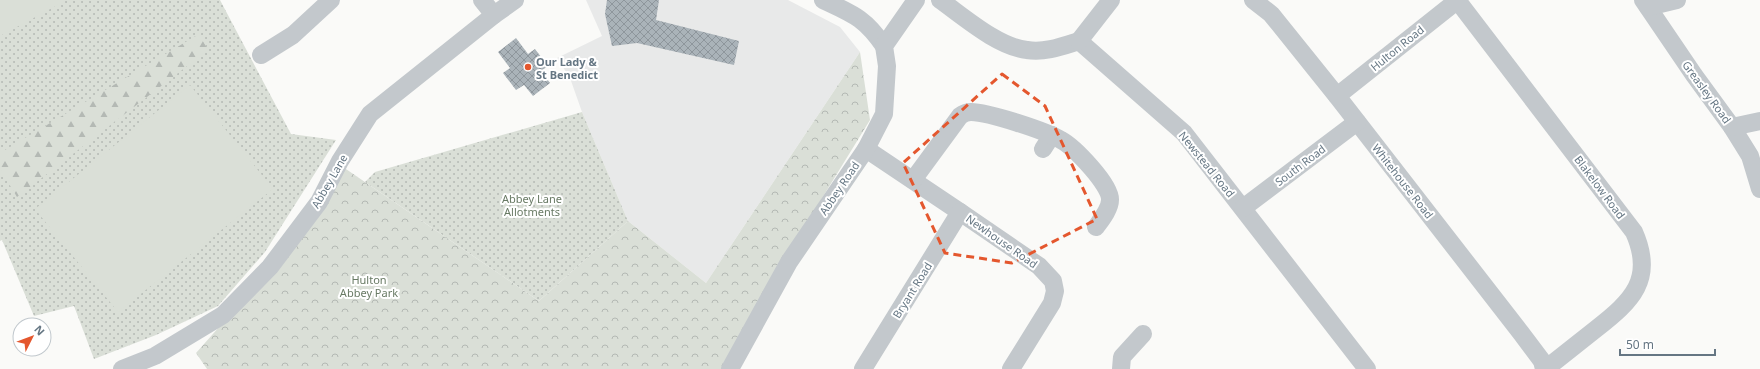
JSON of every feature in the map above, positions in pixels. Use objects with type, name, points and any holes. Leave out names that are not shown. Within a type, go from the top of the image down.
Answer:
[{"type":"street","points":[[261,55],[293,34],[331,0]]},
{"type":"street","points":[[482,0],[494,15]]},
{"type":"street","name":"Abbey Lane","points":[[122,369],[155,356],[223,315],[270,267],[319,202],[340,161],[370,114],[515,0]]},
{"type":"street","points":[[824,0],[858,16],[873,30],[884,46],[916,0]]},
{"type":"street","points":[[940,0],[1004,44],[1028,50],[1050,49],[1079,41],[1111,0]]},
{"type":"street","name":"Whitehouse Road","points":[[1253,0],[1271,14],[1337,96],[1522,333],[1544,368]]},
{"type":"street","name":"Hulton Road","points":[[1337,96],[1457,0]]},
{"type":"street","name":"Blakelow Road","points":[[1457,0],[1634,232],[1640,244],[1642,257],[1641,273],[1632,297],[1609,319],[1553,363],[1544,368]]},
{"type":"street","points":[[1646,4],[1677,0]]},
{"type":"street","name":"Greasley Road","points":[[1646,4],[1694,75],[1732,127],[1750,156],[1760,188]]},
{"type":"street","name":"Newstead Road","points":[[1079,41],[1184,134],[1367,369]]},
{"type":"street","name":"Abbey Road","points":[[730,369],[789,262],[866,149],[884,114],[887,66],[884,46]]},
{"type":"street","points":[[913,180],[955,121],[965,113],[979,113],[1047,142],[1063,141],[1079,154],[1108,190],[1110,200],[1109,206],[1096,227]]},
{"type":"street","points":[[1732,127],[1760,121]]},
{"type":"street","name":"South Road","points":[[1243,208],[1357,122]]},
{"type":"street","name":"Newhouse Road","points":[[866,149],[1039,266],[1053,281],[1055,291],[1052,303],[1011,369]]},
{"type":"street","name":"Bryant Road","points":[[863,369],[960,212]]},
{"type":"street","points":[[1121,369],[1122,357],[1143,334]]},
{"type":"highlighted area","points":[[1002,74],[1045,106],[1097,219],[1012,263],[945,253],[903,163]]},
{"type":"shaded area","points":[[586,0],[788,0],[840,27],[860,52],[706,283],[628,221],[582,112],[570,78],[557,58],[602,36]]},
{"type":"green space","points":[[0,0],[220,0],[291,134],[336,140],[265,252],[218,306],[156,335],[94,359],[74,306],[34,316],[2,240],[0,241]]},
{"type":"green space","points":[[0,0],[67,0],[0,36]]},
{"type":"green space","points":[[199,34],[208,50],[17,197],[0,169],[0,153]]},
{"type":"green space","name":"Hulton Abbey Park","points":[[860,52],[870,120],[784,260],[725,369],[207,369],[196,353],[322,211],[343,167],[539,301],[628,221],[706,283]]},
{"type":"green space","points":[[190,85],[273,189],[118,312],[35,209]]},
{"type":"green space","name":"Abbey Lane Allotments","points":[[582,112],[628,221],[539,301],[365,182],[375,172]]},
{"type":"building","points":[[607,0],[659,0],[656,20],[739,41],[734,65],[637,43],[612,46],[605,14]]},
{"type":"building","name":"Our Lady & St Benedict","points":[[516,38],[528,54],[535,49],[548,66],[541,71],[550,83],[533,96],[524,85],[516,90],[503,73],[510,68],[498,52]]},
{"type":"place","name":"Our Lady & St Benedict","points":[[528,67]]}]
